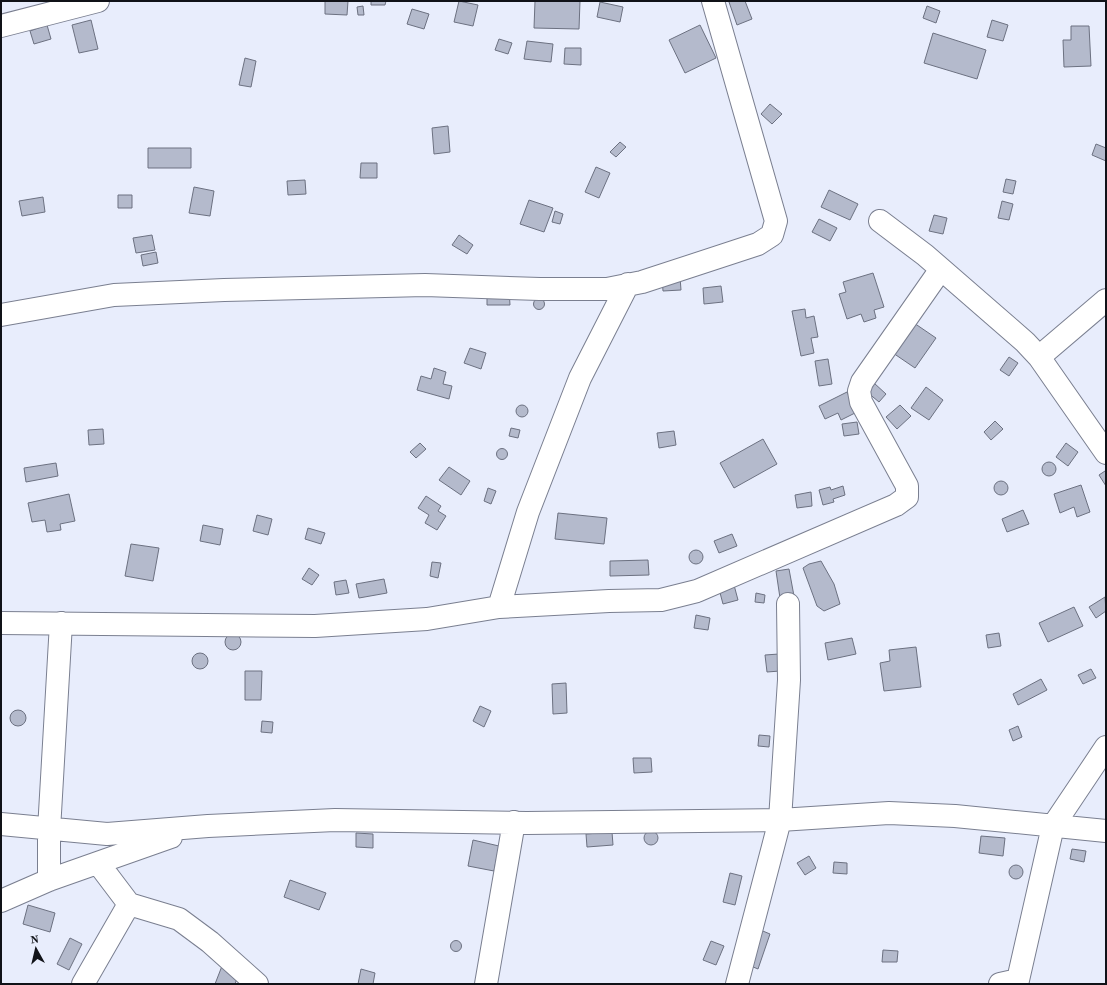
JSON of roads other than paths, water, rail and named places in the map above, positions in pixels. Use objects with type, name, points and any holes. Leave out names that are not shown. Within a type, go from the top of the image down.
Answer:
[{"type":"street","points":[[1,26],[98,1]]},
{"type":"street","points":[[1,315],[114,295],[130,294],[425,285],[540,289],[607,289],[628,284],[758,244],[772,235],[776,221],[713,1]]},
{"type":"street","points":[[880,222],[925,255],[1025,342],[1038,357],[1106,453]]},
{"type":"street","points":[[1,623],[315,626],[427,619],[499,607],[609,601],[660,600],[697,591],[896,505],[907,496],[907,486],[861,402],[859,391],[862,382],[941,269]]},
{"type":"street","points":[[499,607],[528,512],[580,378],[628,284]]},
{"type":"street","points":[[1038,357],[1106,300]]},
{"type":"street","points":[[737,984],[780,820],[789,680],[788,604]]},
{"type":"street","points":[[49,880],[49,830],[61,624]]},
{"type":"street","points":[[1017,982],[1053,826],[1106,747]]},
{"type":"street","points":[[1,824],[49,830],[107,834],[335,820],[514,822],[780,820],[889,813],[956,816],[1106,831]]},
{"type":"street","points":[[486,984],[514,822]]},
{"type":"street","points":[[1,901],[49,880],[197,828]]},
{"type":"street","points":[[98,863],[129,904],[179,919],[260,983]]},
{"type":"street","points":[[83,984],[129,904]]}]
